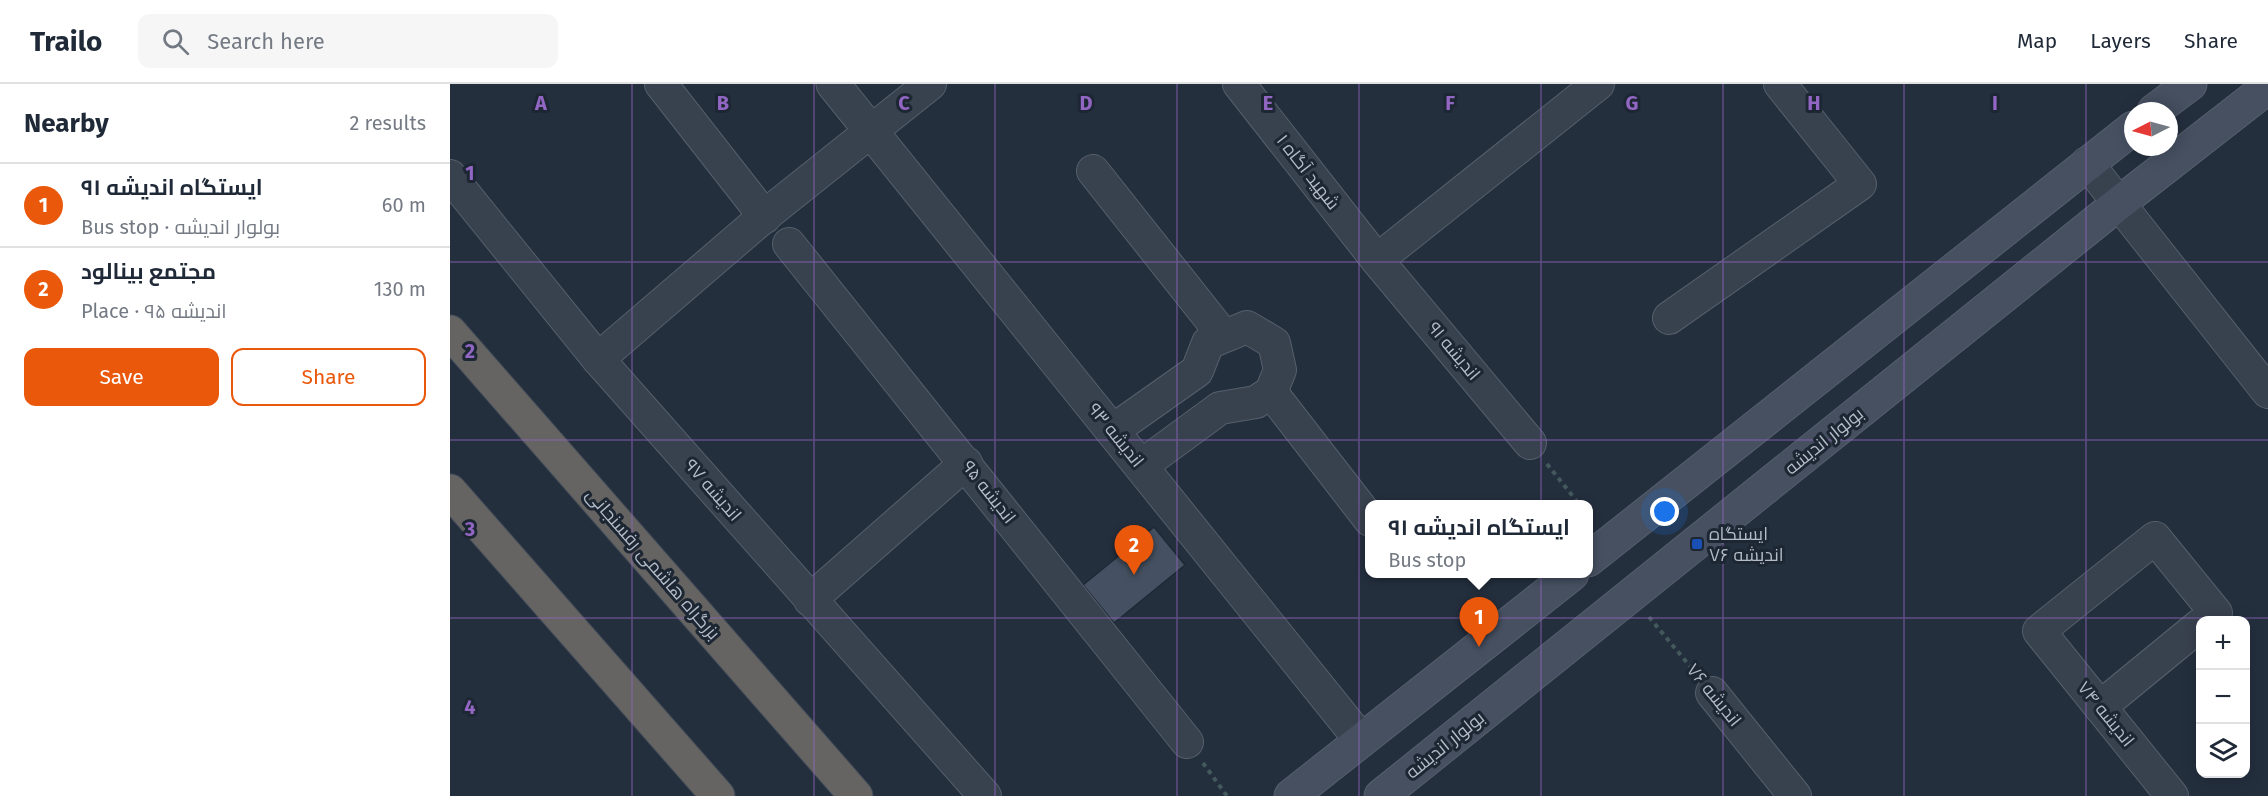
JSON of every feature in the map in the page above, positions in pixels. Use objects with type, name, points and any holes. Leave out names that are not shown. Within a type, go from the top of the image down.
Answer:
[{"type":"highway","name":"بزرگراه هاشمی رفسنجانی","points":[[450,332],[854,793]]},
{"type":"highway","points":[[450,491],[717,796]]},
{"type":"main road","points":[[2166,102],[2190,84]]},
{"type":"main road","name":"بولوار اندیشه","points":[[1393,793],[1631,595],[2118,204],[2268,87]]},
{"type":"main road","points":[[1593,556],[2124,135]]},
{"type":"main road","points":[[1291,796],[1566,578]]},
{"type":"street","points":[[661,84],[765,217]]},
{"type":"street","name":"اندیشه ۹۳","points":[[833,84],[1361,740]]},
{"type":"street","points":[[598,359],[765,217],[930,84]]},
{"type":"street","name":"شهید آگاه ۱","points":[[1239,84],[1377,260]]},
{"type":"street","points":[[1377,260],[1598,84]]},
{"type":"street","points":[[1669,318],[1860,184],[1780,84]]},
{"type":"street","points":[[2087,163],[2268,392]]},
{"type":"street","points":[[1093,171],[1222,335]]},
{"type":"street","name":"اندیشه ۹۷","points":[[450,176],[598,359],[985,796]]},
{"type":"street","name":"اندیشه ۹۵","points":[[789,244],[1187,741]]},
{"type":"street","name":"اندیشه ۹۱","points":[[1377,260],[1530,443]]},
{"type":"street","points":[[1112,431],[1197,370],[1208,343],[1222,335],[1247,327],[1274,343],[1280,370],[1271,392],[1256,402],[1220,408],[1141,466]]},
{"type":"street","points":[[1271,392],[1365,514]]},
{"type":"street","points":[[810,600],[966,463]]},
{"type":"street","name":"اندیشه ۷۴","points":[[2172,796],[2039,631],[2155,538],[2216,613],[2213,616]]},
{"type":"street","points":[[2100,707],[2196,629]]},
{"type":"street","name":"اندیشه ۷۶","points":[[1712,693],[1795,796]]},
{"type":"path","points":[[1530,443],[1576,500]]},
{"type":"path","name":"اندیشه ۷۶","points":[[1631,595],[1712,693]]},
{"type":"path","points":[[1187,741],[1227,796]]},
{"type":"building","points":[[1154,527],[1185,565],[1114,623],[1083,585]]},
{"type":"place","name":"ایستگاه اندیشه ۷۶","points":[[1697,544]]},
{"type":"place","name":"مجتمع بینالود","points":[[1134,575]]},
{"type":"place","name":"ایستگاه اندیشه ۹۱","points":[[1479,647]]}]
